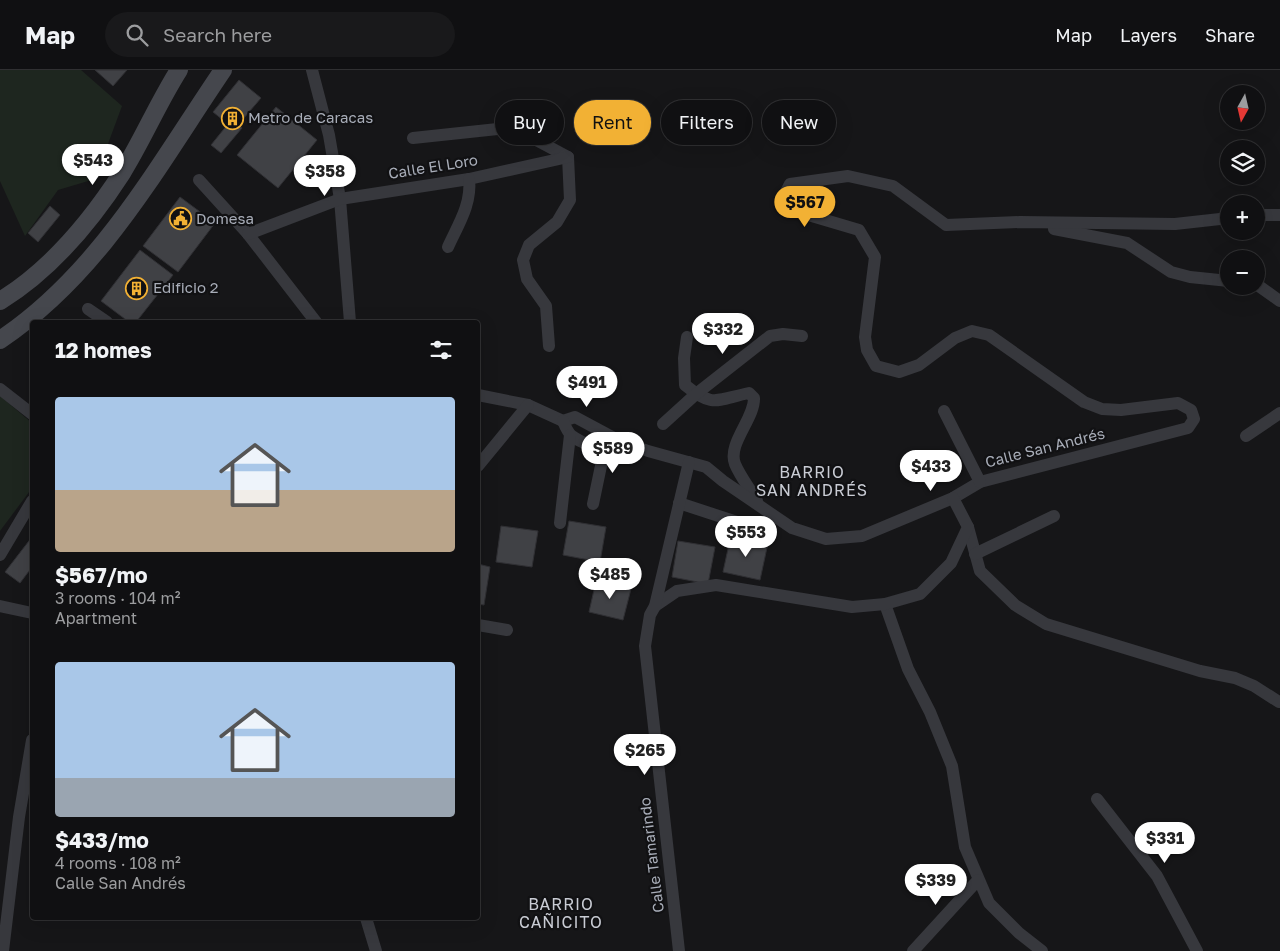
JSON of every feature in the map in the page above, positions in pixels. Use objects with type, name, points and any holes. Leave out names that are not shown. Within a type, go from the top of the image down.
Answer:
[{"type":"main road","points":[[0,301],[34,275],[79,231],[122,173],[163,95],[179,70]]},
{"type":"main road","points":[[0,340],[29,320],[85,266],[131,210],[223,70]]},
{"type":"street","points":[[312,70],[329,135],[340,199],[350,320]]},
{"type":"street","points":[[414,138],[507,128],[525,134],[568,157],[570,200],[557,222],[529,245],[523,260],[527,279],[546,306],[548,346]]},
{"type":"street","name":"Calle El Loro","points":[[248,234],[340,199],[469,179],[568,157]]},
{"type":"street","name":"Calle San Andrés","points":[[480,395],[528,405],[563,421],[575,417],[648,452],[706,467],[723,481],[792,528],[826,539],[836,540],[862,536],[953,498],[980,482],[1188,428],[1194,419],[1191,410],[1178,403],[1121,410],[1102,409],[1084,402],[989,335],[972,331],[954,338],[918,364],[899,372],[876,366],[867,350],[865,338],[875,257],[859,230],[788,209],[784,198],[790,184],[848,176],[893,186],[946,225],[1020,222]]},
{"type":"street","points":[[448,247],[468,202],[469,179]]},
{"type":"street","points":[[199,180],[248,234],[314,320]]},
{"type":"street","points":[[1265,215],[1280,215]]},
{"type":"street","points":[[1020,222],[1175,224],[1220,219]]},
{"type":"street","points":[[1020,222],[1128,244],[1171,272],[1198,279],[1220,280]]},
{"type":"street","points":[[1265,290],[1280,300]]},
{"type":"street","points":[[88,309],[104,320]]},
{"type":"street","points":[[663,424],[696,394],[770,336],[783,334],[802,336]]},
{"type":"street","points":[[686,337],[684,358],[685,385],[696,394],[711,401],[748,393],[754,398],[755,406],[736,443],[734,462],[760,505]]},
{"type":"street","points":[[0,389],[30,412]]},
{"type":"street","points":[[480,464],[528,405]]},
{"type":"street","points":[[944,411],[980,482]]},
{"type":"street","points":[[1246,436],[1280,413]]},
{"type":"street","points":[[560,523],[570,435],[563,421]]},
{"type":"street","points":[[570,435],[598,450],[601,455],[602,461],[593,504]]},
{"type":"street","name":"Calle Tamarindo","points":[[679,951],[645,646],[650,615],[654,606],[689,462]]},
{"type":"street","points":[[953,498],[968,526],[980,572],[1014,604],[1046,624],[1200,671],[1235,678],[1254,686],[1279,702]]},
{"type":"street","points":[[679,503],[740,523]]},
{"type":"street","points":[[0,554],[5,538],[30,504]]},
{"type":"street","points":[[975,554],[1054,516]]},
{"type":"street","points":[[654,606],[677,591],[716,585],[852,608],[885,604],[920,594],[951,562],[968,526]]},
{"type":"street","points":[[885,604],[908,669],[930,712],[952,766],[965,847],[988,903],[1019,933],[1042,951]]},
{"type":"street","points":[[0,606],[30,613]]},
{"type":"street","points":[[480,625],[507,630]]},
{"type":"street","points":[[3,951],[19,817],[30,752]]},
{"type":"street","points":[[1097,799],[1156,876],[1197,951]]},
{"type":"street","points":[[913,951],[978,880]]},
{"type":"street","points":[[367,920],[376,951]]},
{"type":"shaded area","points":[[0,70],[81,70],[122,106],[95,179],[58,190],[25,236],[0,181]]},
{"type":"shaded area","points":[[0,396],[30,421],[30,491],[0,531]]},
{"type":"building","points":[[95,70],[127,70],[113,86]]},
{"type":"building","name":"Metro de Caracas","points":[[239,80],[261,98],[238,125],[242,128],[221,153],[211,145],[228,124],[213,112]]},
{"type":"building","points":[[276,107],[317,140],[278,188],[237,155]]},
{"type":"building","points":[[180,197],[215,223],[178,272],[143,246]]},
{"type":"building","points":[[50,206],[60,215],[38,242],[28,233]]},
{"type":"building","name":"Edificio 2","points":[[140,250],[173,275],[138,320],[126,320],[101,301]]},
{"type":"building","points":[[569,521],[606,527],[600,562],[563,555]]},
{"type":"building","points":[[501,526],[538,531],[532,567],[496,562]]},
{"type":"building","points":[[731,535],[768,543],[760,580],[723,572]]},
{"type":"building","points":[[30,540],[30,570],[20,583],[5,572]]},
{"type":"building","points":[[678,541],[715,547],[708,584],[672,577]]},
{"type":"building","points":[[480,564],[490,567],[484,605],[480,604]]},
{"type":"building","points":[[596,581],[631,589],[623,620],[589,612]]},
{"type":"place","name":"Metro de Caracas","points":[[232,118]]},
{"type":"place","name":"Domesa","points":[[180,219]]},
{"type":"place","name":"Edificio 2","points":[[137,288]]},
{"type":"district","name":"BARRIO SAN ANDRÉS","points":[[812,481]]},
{"type":"district","name":"BARRIO CAÑICITO","points":[[561,913]]}]
